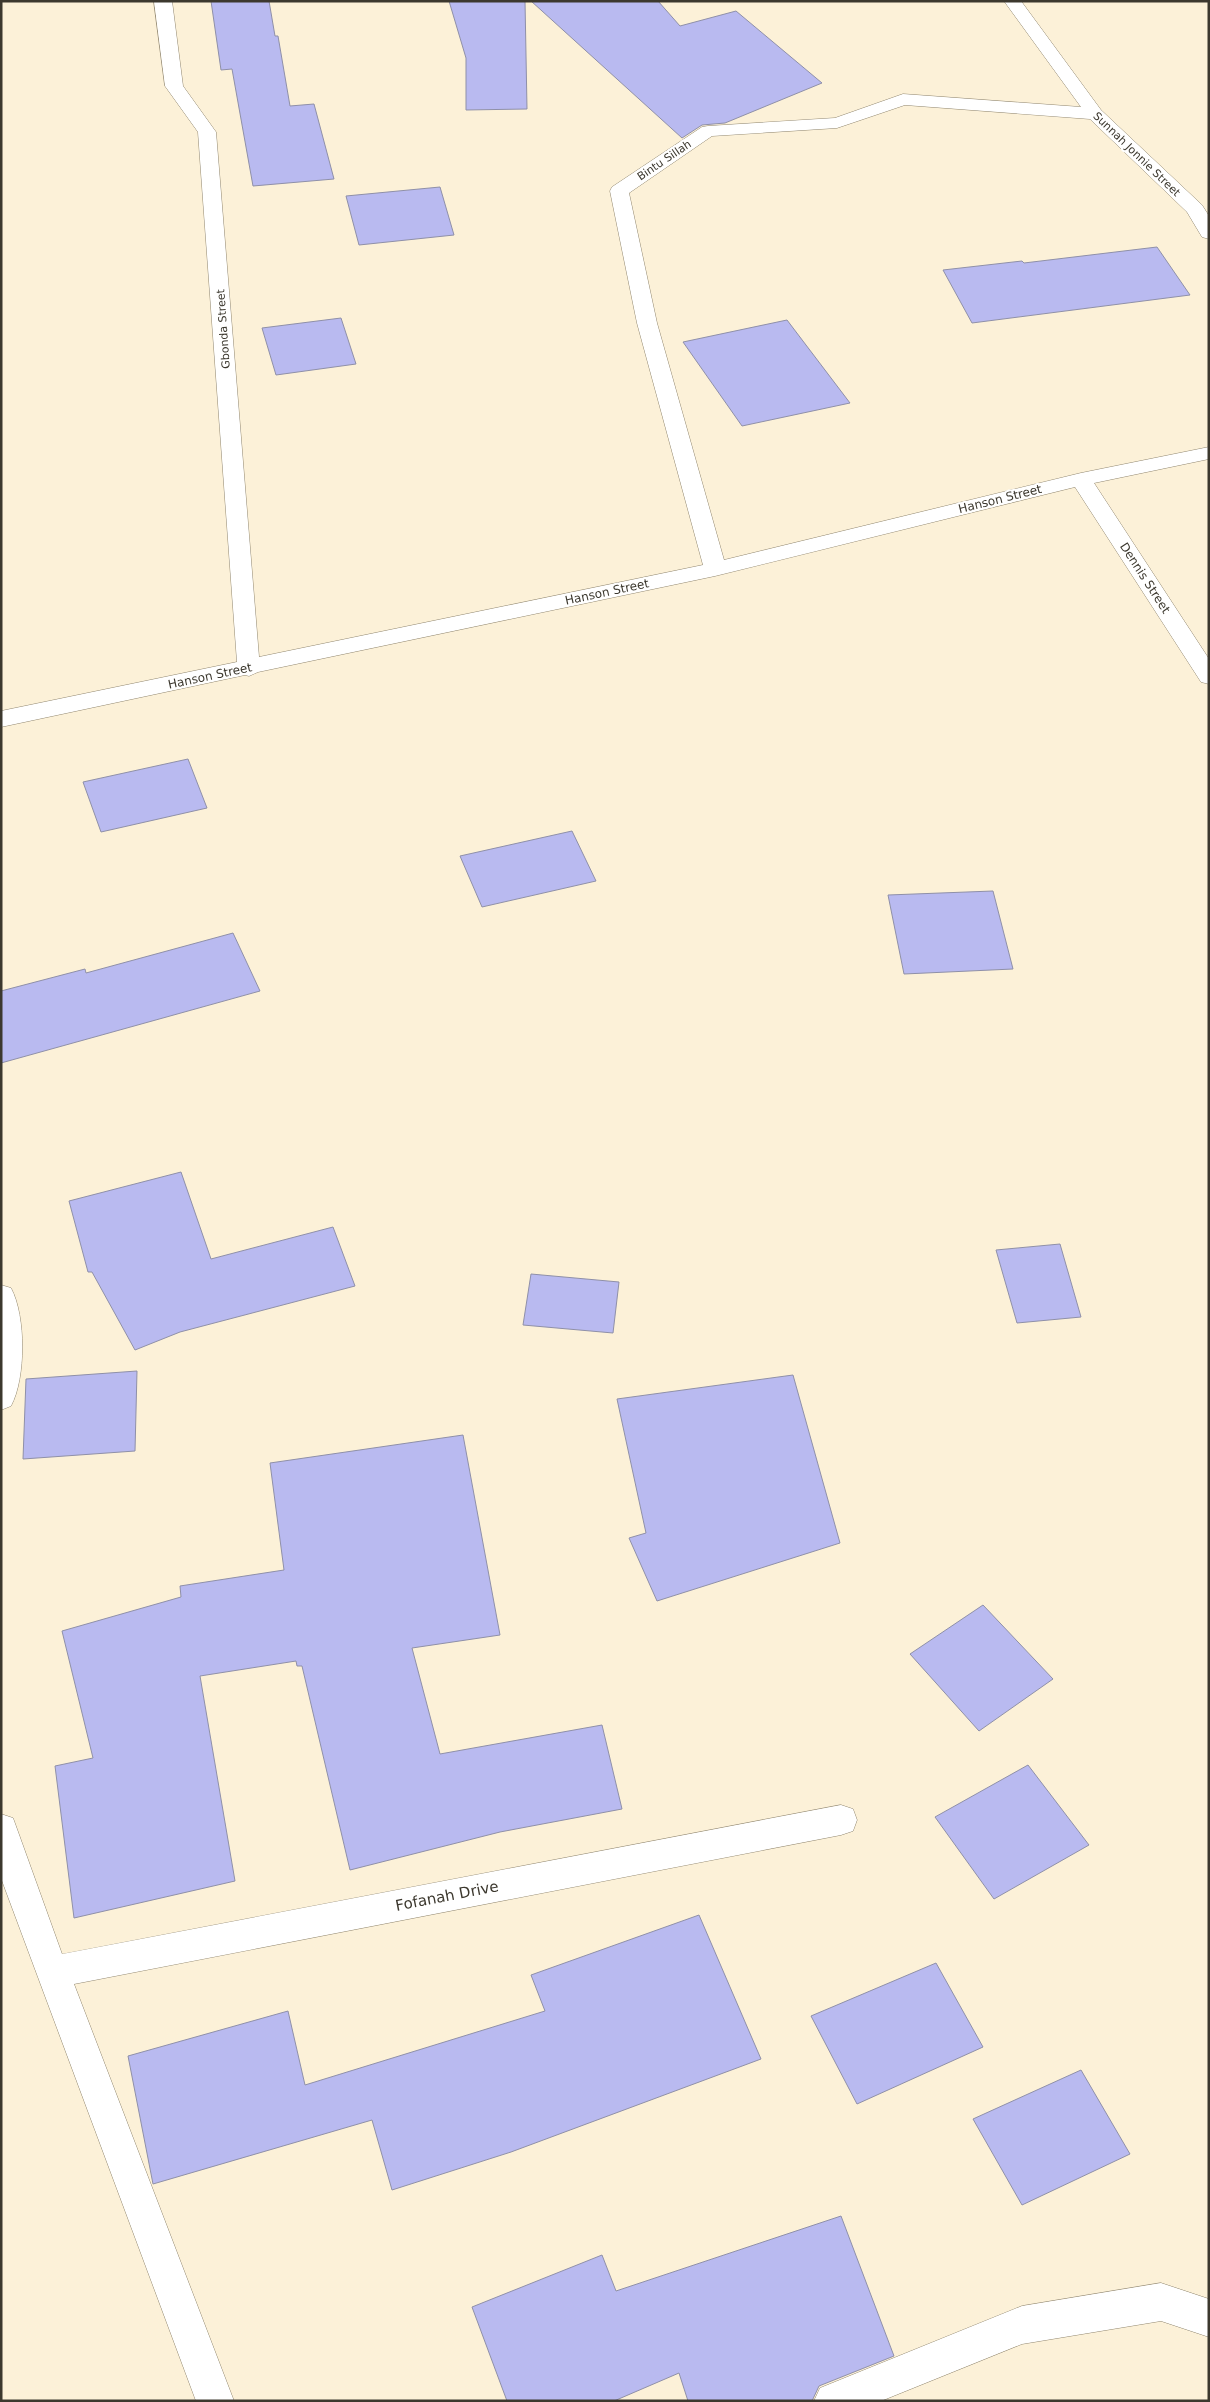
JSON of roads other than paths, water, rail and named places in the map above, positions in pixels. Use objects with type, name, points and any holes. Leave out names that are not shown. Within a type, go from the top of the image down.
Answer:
[{"type":"street","name":"Gbonda Street","points":[[162,1],[174,86],[207,132],[249,669]]},
{"type":"street","name":"Sunnah Jonnie Street","points":[[1012,1],[1095,114],[1195,209],[1209,233]]},
{"type":"street","name":"Bintu Sillah","points":[[715,569],[647,323],[619,191],[708,131],[838,123],[903,99],[1095,114]]},
{"type":"street","name":"Hanson Street","points":[[1,719],[249,669],[715,569],[1081,479],[1209,453]]},
{"type":"street","name":"Dennis Street","points":[[1081,479],[1209,677]]},
{"type":"street","points":[[1,1296],[8,1342],[1,1398]]},
{"type":"street","name":"Fofanah Drive","points":[[54,1972],[842,1820]]},
{"type":"street","points":[[1,1829],[215,2401]]},
{"type":"street","points":[[833,2401],[1022,2325],[1161,2302],[1209,2318]]}]
